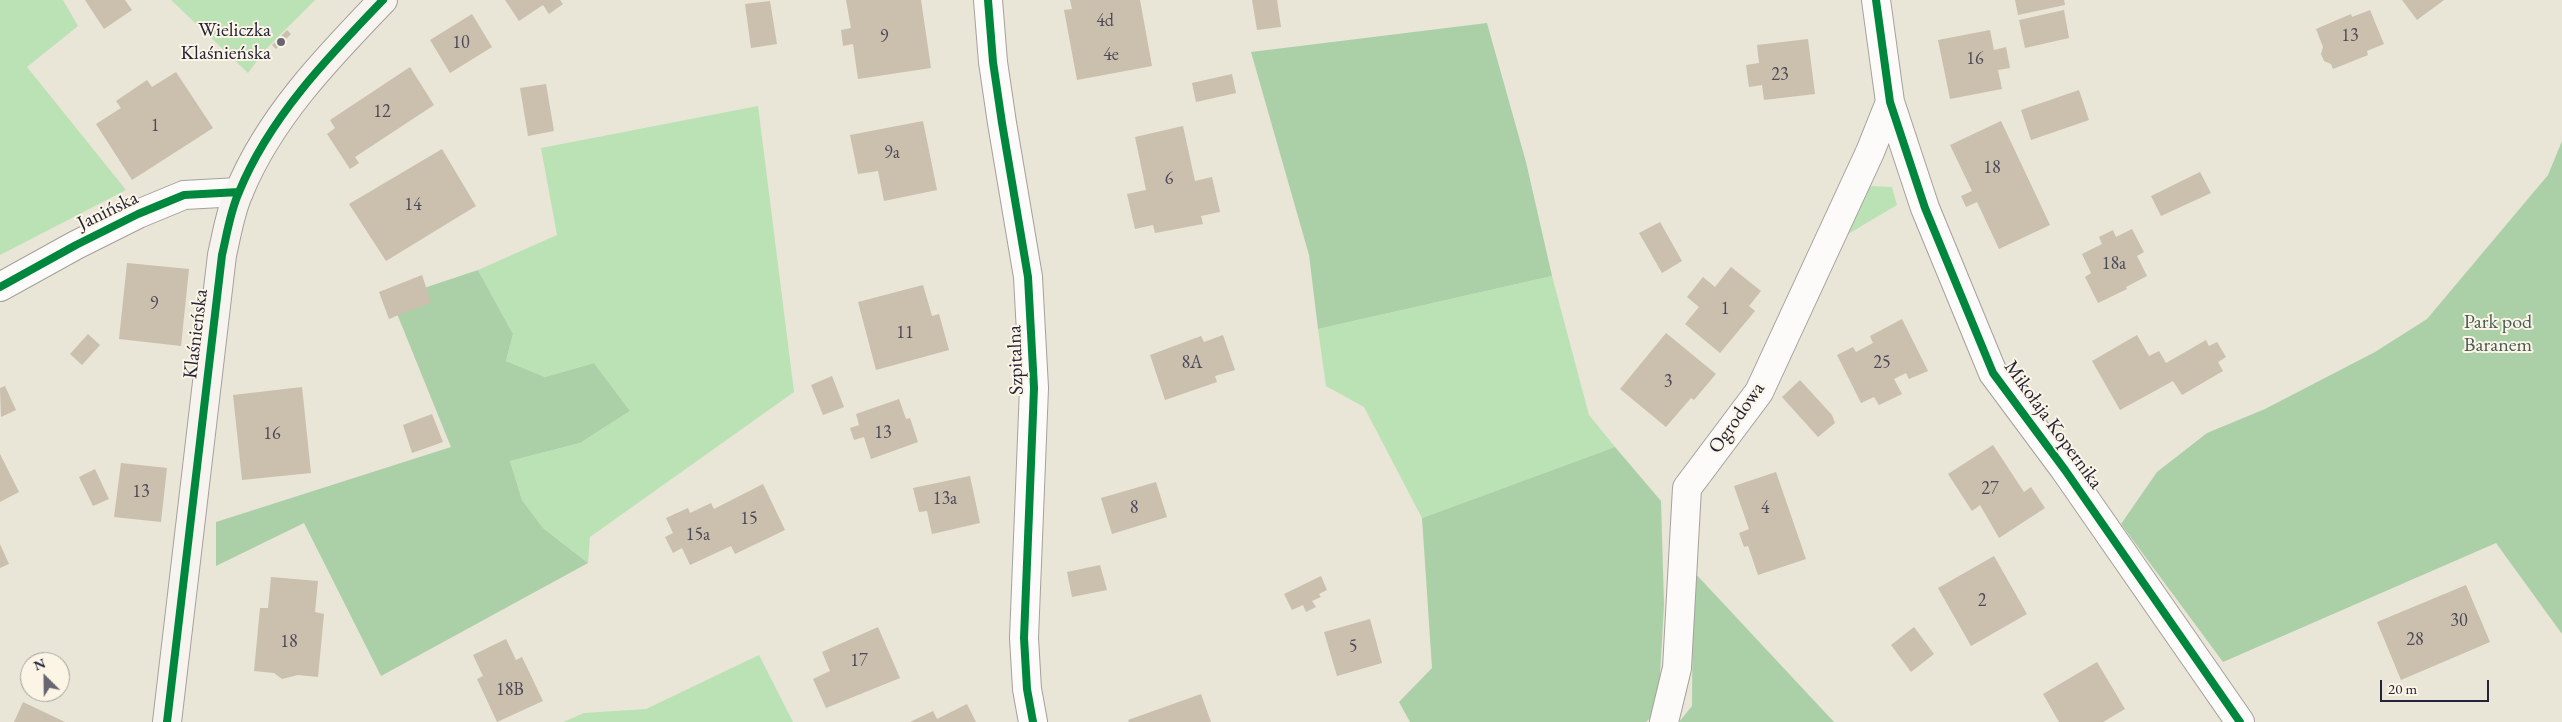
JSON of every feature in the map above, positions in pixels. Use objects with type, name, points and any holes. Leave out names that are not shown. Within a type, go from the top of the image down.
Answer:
[{"type":"street","name":"Klaśnieńska","points":[[167,722],[222,255],[238,192],[254,161],[299,92],[383,0]]},
{"type":"street","name":"Szpitalna","points":[[988,0],[993,62],[1028,276],[1034,388],[1024,638],[1027,689],[1033,722]]},
{"type":"street","name":"Mikołaja Kopernika","points":[[1876,0],[1890,102],[1925,208],[1992,373],[2066,470],[2240,722]]},
{"type":"street","name":"Ogrodowa","points":[[1664,722],[1677,668],[1687,488],[1759,392],[1866,161],[1890,102]]},
{"type":"street","name":"Janińska","points":[[0,287],[76,245],[184,195],[238,192]]},
{"type":"green space","points":[[0,0],[63,0],[78,26],[27,67],[126,190],[0,255]]},
{"type":"green space","points":[[171,0],[315,0],[266,49],[248,73]]},
{"type":"green space","points":[[1487,23],[1526,162],[1552,276],[1318,329],[1309,255],[1251,52]]},
{"type":"green space","points":[[758,106],[794,392],[590,537],[588,563],[543,528],[522,500],[510,461],[580,443],[630,411],[594,363],[545,377],[506,361],[513,334],[478,270],[557,235],[541,148]]},
{"type":"green space","name":"Park pod Baranem","points":[[2562,141],[2562,634],[2496,543],[2223,662],[2121,524],[2157,472],[2207,433],[2265,409],[2375,352],[2427,319],[2548,175]]},
{"type":"green space","points":[[1869,186],[1892,187],[1897,205],[1843,237]]},
{"type":"green space","points":[[478,270],[513,334],[506,361],[545,377],[594,363],[630,411],[580,443],[510,461],[522,500],[543,528],[588,563],[381,676],[304,523],[216,566],[216,522],[451,447],[391,299]]},
{"type":"green space","points":[[1552,276],[1589,415],[1615,447],[1422,518],[1364,407],[1326,386],[1318,329]]},
{"type":"green space","points":[[1615,447],[1661,501],[1664,605],[1658,710],[1646,722],[1410,722],[1399,702],[1432,668],[1422,518]]},
{"type":"green space","points":[[1693,571],[1834,722],[1679,722],[1692,706]]},
{"type":"green space","points":[[759,655],[793,722],[563,722],[584,713],[646,709]]},
{"type":"building","points":[[85,0],[125,0],[132,10],[104,29]]},
{"type":"building","points":[[505,0],[560,0],[563,4],[549,14],[543,5],[519,21]]},
{"type":"building","points":[[846,0],[921,0],[931,68],[858,79],[853,44],[843,46],[841,30],[851,28]]},
{"type":"building","points":[[1070,0],[1140,0],[1152,66],[1077,80],[1064,10],[1072,9]]},
{"type":"building","points":[[1252,0],[1277,0],[1281,27],[1257,30]]},
{"type":"building","points":[[2015,0],[2064,0],[2065,5],[2018,15]]},
{"type":"building","points":[[2402,0],[2444,0],[2417,20]]},
{"type":"building","points":[[770,1],[777,44],[751,48],[745,4]]},
{"type":"building","points":[[2064,10],[2069,38],[2025,48],[2019,20]]},
{"type":"building","points":[[2370,10],[2384,44],[2367,51],[2368,55],[2333,69],[2331,64],[2324,61],[2321,54],[2323,47],[2316,29],[2351,14],[2352,17]]},
{"type":"building","points":[[472,14],[492,47],[450,73],[430,40]]},
{"type":"building","points":[[287,30],[291,34],[276,49],[272,45]]},
{"type":"building","points":[[1990,30],[1994,50],[2006,47],[2010,68],[1998,70],[2002,89],[1950,99],[1938,40]]},
{"type":"building","points":[[1808,39],[1815,94],[1764,100],[1762,85],[1749,87],[1746,65],[1759,63],[1757,45]]},
{"type":"building","points":[[410,67],[434,105],[355,157],[359,163],[350,169],[327,134],[335,128],[330,120]]},
{"type":"building","points":[[176,72],[213,128],[132,180],[96,124],[121,108],[116,101],[147,80],[152,87]]},
{"type":"building","points":[[1232,74],[1236,93],[1196,102],[1192,83]]},
{"type":"building","points":[[546,84],[554,131],[528,136],[520,88]]},
{"type":"building","points":[[2079,90],[2089,120],[2031,140],[2021,110]]},
{"type":"building","points":[[923,121],[937,190],[884,201],[878,171],[858,174],[850,135]]},
{"type":"building","points":[[2001,121],[2050,225],[1999,249],[1977,202],[1966,207],[1961,196],[1972,191],[1950,145]]},
{"type":"building","points":[[1183,126],[1195,181],[1212,177],[1220,212],[1201,216],[1203,224],[1155,233],[1153,225],[1135,229],[1127,194],[1146,190],[1135,137]]},
{"type":"building","points":[[442,149],[476,206],[386,261],[349,204]]},
{"type":"building","points":[[2200,172],[2211,193],[2161,216],[2151,196]]},
{"type":"building","points":[[1660,222],[1682,261],[1662,273],[1639,233]]},
{"type":"building","points":[[2132,229],[2144,252],[2137,256],[2147,276],[2126,287],[2127,289],[2098,303],[2085,277],[2091,273],[2082,254],[2102,244],[2099,237],[2113,230],[2116,237]]},
{"type":"building","points":[[127,263],[189,269],[181,346],[119,339]]},
{"type":"building","points":[[1731,267],[1761,291],[1749,306],[1755,311],[1720,353],[1685,324],[1699,307],[1687,297],[1703,277],[1715,287]]},
{"type":"building","points":[[422,275],[431,302],[389,319],[379,292]]},
{"type":"building","points":[[923,285],[932,316],[939,314],[949,350],[876,370],[858,302]]},
{"type":"building","points":[[1902,319],[1928,371],[1909,379],[1906,373],[1894,379],[1902,394],[1879,405],[1874,397],[1861,403],[1837,355],[1853,347],[1856,352],[1873,343],[1870,336]]},
{"type":"building","points":[[1666,333],[1716,374],[1694,400],[1691,398],[1666,427],[1620,389]]},
{"type":"building","points":[[88,334],[100,345],[82,365],[70,354]]},
{"type":"building","points":[[1223,335],[1235,370],[1215,376],[1217,382],[1165,400],[1150,355],[1201,336],[1204,342]]},
{"type":"building","points":[[2137,335],[2149,356],[2159,351],[2166,363],[2206,340],[2209,346],[2217,342],[2226,357],[2218,362],[2223,371],[2182,395],[2173,381],[2120,410],[2092,361]]},
{"type":"building","points":[[832,376],[844,407],[823,415],[811,385]]},
{"type":"building","points":[[1800,380],[1832,415],[1835,423],[1818,437],[1782,397]]},
{"type":"building","points":[[5,386],[16,410],[1,417],[0,388]]},
{"type":"building","points":[[302,387],[311,473],[242,480],[233,395]]},
{"type":"building","points":[[899,399],[906,419],[910,418],[918,442],[871,459],[864,437],[854,440],[850,428],[859,425],[856,414]]},
{"type":"building","points":[[432,414],[443,442],[412,453],[403,425]]},
{"type":"building","points":[[1993,445],[2024,492],[2031,487],[2045,508],[1999,538],[1980,505],[1972,511],[1948,474]]},
{"type":"building","points":[[0,454],[19,492],[0,502]]},
{"type":"building","points":[[121,463],[167,468],[161,522],[114,517]]},
{"type":"building","points":[[95,469],[109,499],[93,506],[79,477]]},
{"type":"building","points":[[1776,472],[1806,559],[1758,575],[1748,546],[1744,547],[1739,533],[1749,529],[1734,486]]},
{"type":"building","points":[[970,476],[980,523],[932,534],[927,511],[919,512],[913,488]]},
{"type":"building","points":[[1156,482],[1167,517],[1112,534],[1101,498]]},
{"type":"building","points":[[763,484],[785,530],[735,554],[731,546],[690,565],[682,548],[673,553],[665,537],[673,533],[666,518],[688,508],[690,513],[711,503],[714,509]]},
{"type":"building","points":[[0,544],[9,564],[0,568]]},
{"type":"building","points":[[1994,556],[2027,614],[1971,646],[1938,588]]},
{"type":"building","points":[[1100,565],[1107,590],[1072,597],[1067,572]]},
{"type":"building","points":[[1321,576],[1327,590],[1319,594],[1321,597],[1312,601],[1316,607],[1306,612],[1303,605],[1292,610],[1284,594]]},
{"type":"building","points":[[271,577],[318,581],[315,612],[324,614],[318,677],[298,675],[282,679],[274,673],[254,671],[260,608],[268,608]]},
{"type":"building","points":[[2466,585],[2490,642],[2401,680],[2377,622]]},
{"type":"building","points":[[1370,619],[1382,663],[1337,676],[1324,632]]},
{"type":"building","points":[[878,627],[900,678],[826,708],[813,679],[830,671],[822,652]]},
{"type":"building","points":[[1914,627],[1934,654],[1911,672],[1891,645]]},
{"type":"building","points":[[506,639],[516,660],[522,657],[543,701],[497,722],[477,679],[483,676],[473,655]]},
{"type":"building","points":[[2097,662],[2125,709],[2103,722],[2059,722],[2043,694]]},
{"type":"building","points":[[1201,694],[1211,722],[1129,722],[1128,720]]},
{"type":"building","points":[[23,702],[65,722],[14,722]]},
{"type":"building","points":[[967,704],[976,722],[910,722],[933,711],[937,719]]},
{"type":"cycle path","points":[[167,722],[222,255],[233,207],[252,165],[266,139],[283,114],[321,66],[383,0]]},
{"type":"cycle path","points":[[988,0],[993,62],[1028,277],[1034,388],[1024,638],[1027,689],[1033,722]]},
{"type":"cycle path","points":[[1876,0],[1890,102],[1925,208],[1993,373],[2065,470],[2240,722]]},
{"type":"cycle path","points":[[0,287],[76,245],[138,214],[184,195],[239,192]]},
{"type":"place","name":"Wieliczka Klaśnieńska","points":[[281,42]]}]
